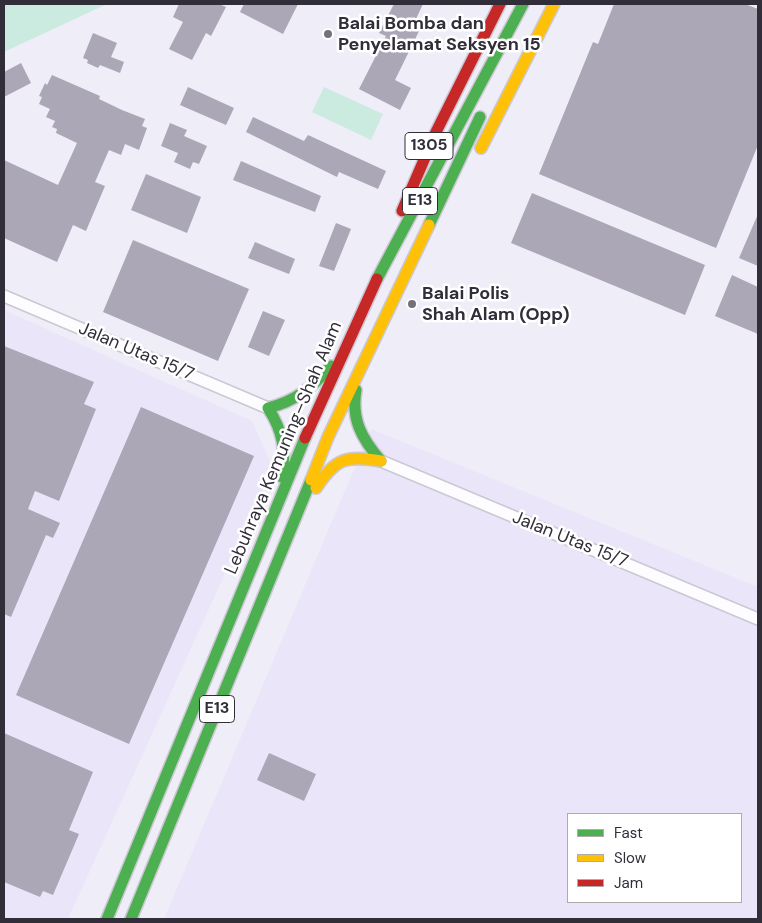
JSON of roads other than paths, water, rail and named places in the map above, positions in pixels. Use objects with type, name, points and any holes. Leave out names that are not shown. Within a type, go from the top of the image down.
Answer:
[{"type":"highway","name":"1305","points":[[370,294],[414,180],[500,4]]},
{"type":"highway","name":"Lebuhraya Kemuning–Shah Alam","points":[[107,919],[309,429],[370,294],[469,110],[523,4]]},
{"type":"highway","points":[[475,160],[554,4]]},
{"type":"highway","name":"Lebuhraya Kemuning–Shah Alam","points":[[131,919],[328,437],[483,111]]},
{"type":"highway","points":[[398,293],[458,191]]},
{"type":"highway","points":[[277,507],[285,456],[284,434],[268,408],[287,404],[302,397],[322,377],[346,347]]},
{"type":"highway","points":[[362,368],[352,406],[358,428],[366,443],[381,461]]},
{"type":"highway","points":[[293,522],[327,471],[341,459],[358,457],[381,461]]},
{"type":"street","name":"Jalan Utas 15/7","points":[[4,296],[268,408]]},
{"type":"street","name":"Jalan Utas 15/7","points":[[381,461],[758,619]]},
{"type":"place","name":"Balai Bomba dan Penyelamat Seksyen 15","points":[[328,34]]},
{"type":"place","name":"Balai Polis Shah Alam (Opp)","points":[[412,304]]}]
